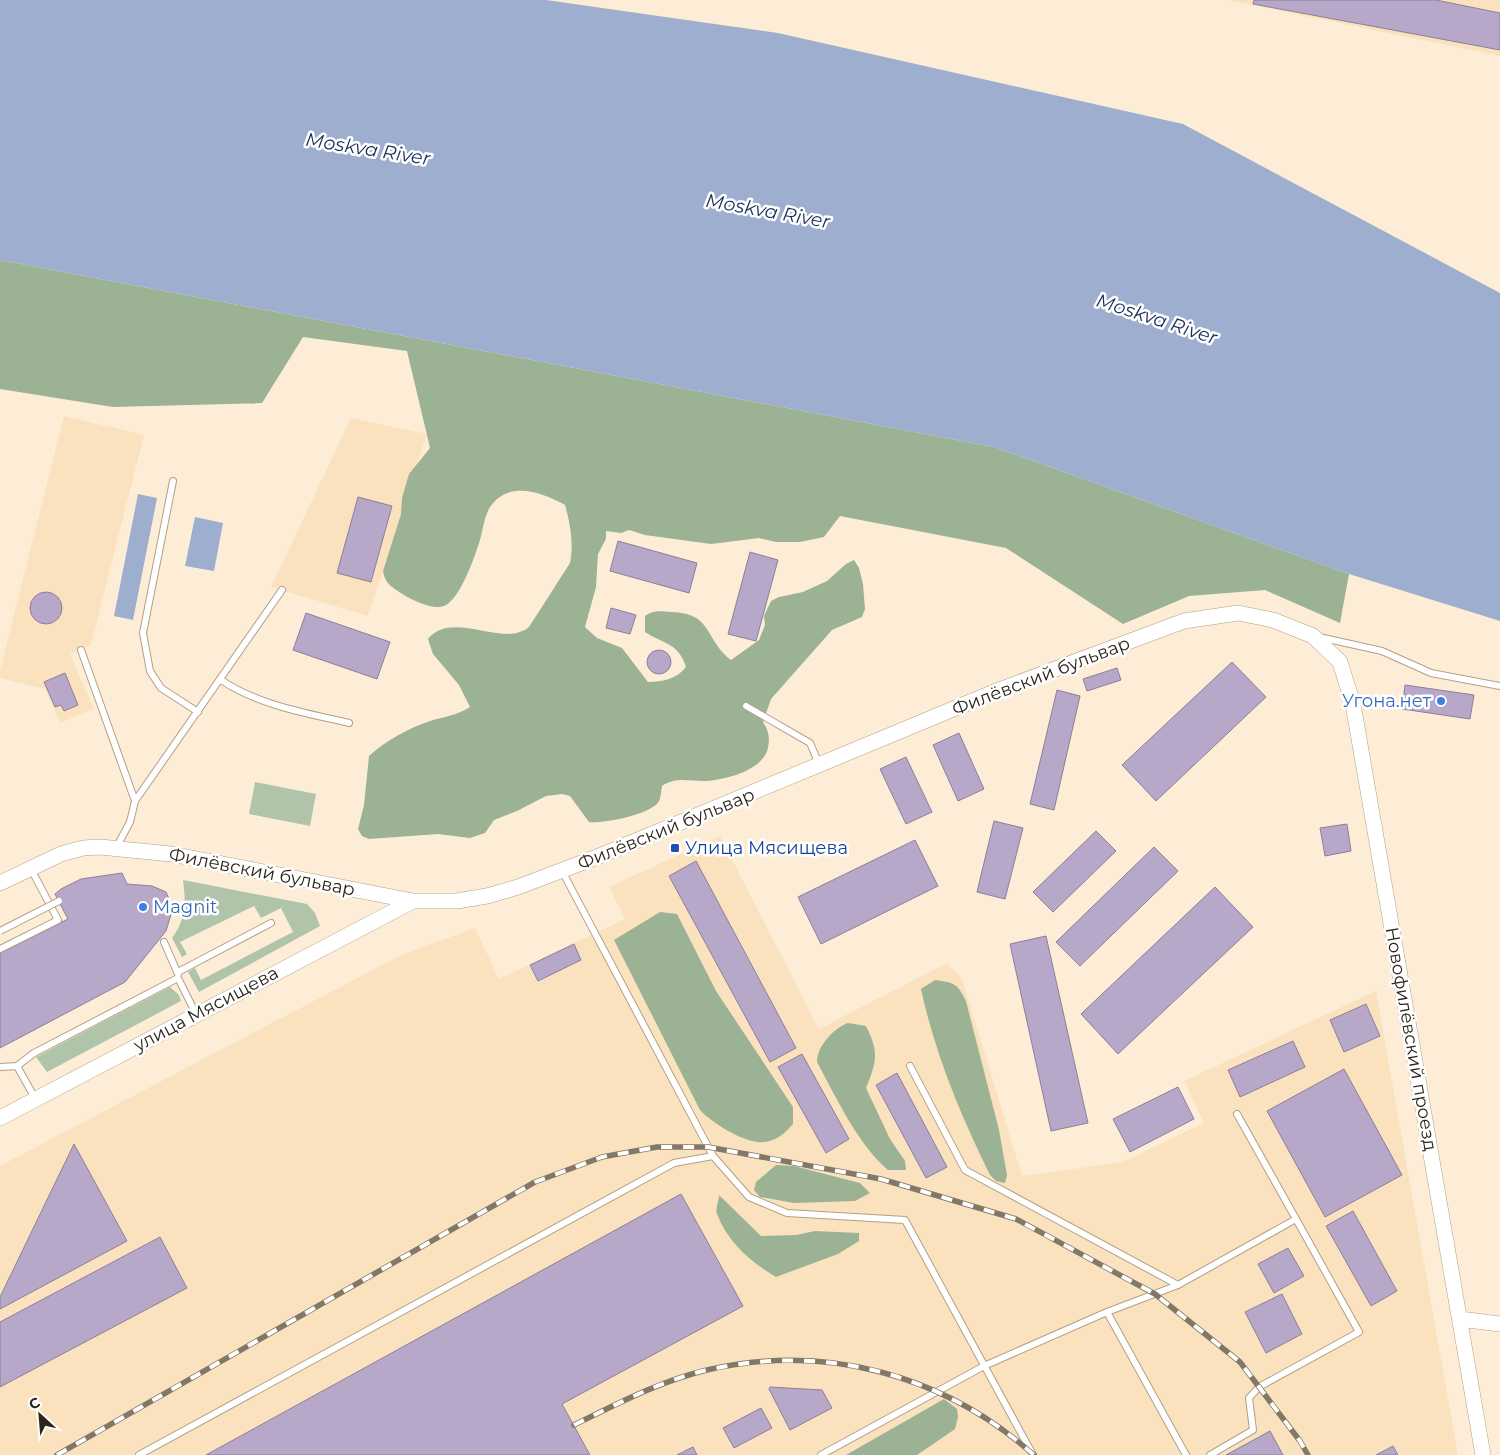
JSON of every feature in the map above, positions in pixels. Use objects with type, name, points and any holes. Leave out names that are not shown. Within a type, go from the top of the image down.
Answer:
[{"type":"street","name":"Филёвский бульвар","points":[[0,883],[60,854],[84,848],[116,848],[206,860],[413,901],[457,901],[487,896],[562,871],[820,766],[999,690],[1184,621],[1238,613],[1273,620],[1313,636]]},
{"type":"street","name":"Новофилёвский проезд","points":[[1313,636],[1340,662],[1353,704],[1483,1455]]},
{"type":"street","name":"улица Мясищева","points":[[0,1118],[413,901]]},
{"type":"street","points":[[1460,1319],[1500,1324]]},
{"type":"lane","points":[[173,481],[144,641],[150,671],[161,688],[198,712]]},
{"type":"lane","points":[[116,848],[130,822],[135,801],[282,590]]},
{"type":"lane","points":[[1313,636],[1382,651],[1431,673],[1500,686]]},
{"type":"lane","points":[[81,650],[135,801]]},
{"type":"lane","points":[[221,680],[236,690],[284,707],[349,723]]},
{"type":"lane","points":[[746,706],[810,743],[820,766]]},
{"type":"lane","points":[[0,949],[58,920],[30,868]]},
{"type":"lane","points":[[562,871],[713,1156],[749,1198],[787,1214],[905,1220],[1033,1455]]},
{"type":"lane","points":[[0,931],[58,901]]},
{"type":"lane","points":[[0,1067],[17,1066],[34,1053],[271,923]]},
{"type":"lane","points":[[164,942],[197,1014]]},
{"type":"lane","points":[[17,1066],[36,1100]]},
{"type":"lane","points":[[910,1066],[966,1170],[1178,1285]]},
{"type":"lane","points":[[1210,1455],[1253,1430],[1249,1398],[1260,1387],[1359,1332],[1237,1114]]},
{"type":"lane","points":[[139,1455],[674,1163],[713,1156]]},
{"type":"lane","points":[[820,1455],[984,1366],[1107,1312],[1178,1285],[1296,1220]]},
{"type":"lane","points":[[1107,1312],[1186,1455]]},
{"type":"shaded area","points":[[1228,0],[1500,0],[1500,56]]},
{"type":"shaded area","points":[[64,416],[144,435],[91,645],[70,654],[94,709],[60,723],[45,689],[0,678],[0,670]]},
{"type":"shaded area","points":[[351,418],[427,434],[368,616],[271,587]]},
{"type":"shaded area","points":[[720,836],[819,1029],[947,963],[962,979],[1022,1176],[1123,1162],[1204,1123],[1184,1081],[1376,991],[1458,1455],[0,1455],[0,1166],[401,955],[475,928],[499,979],[625,919],[609,887]]},
{"type":"green space","points":[[0,260],[994,447],[1349,574],[1340,623],[1265,590],[1189,596],[1123,624],[1006,548],[840,516],[824,537],[800,542],[776,542],[759,538],[711,544],[645,535],[629,530],[621,533],[606,531],[606,539],[598,554],[596,587],[585,627],[597,638],[622,648],[648,682],[669,679],[686,667],[683,659],[674,648],[645,632],[645,616],[651,613],[660,611],[685,613],[694,617],[707,628],[722,652],[731,660],[759,640],[765,625],[764,616],[771,601],[779,597],[803,592],[827,581],[846,564],[854,560],[859,568],[863,584],[865,609],[862,617],[832,630],[771,699],[763,722],[767,728],[768,748],[765,756],[759,762],[744,772],[715,780],[673,781],[662,786],[660,799],[655,806],[638,814],[616,820],[589,822],[570,796],[562,794],[546,796],[494,820],[485,833],[470,838],[438,834],[369,839],[362,836],[358,829],[364,805],[369,756],[382,745],[414,727],[455,714],[470,707],[459,685],[433,654],[428,639],[438,631],[451,628],[506,634],[518,633],[529,627],[570,563],[571,533],[565,505],[536,493],[516,491],[506,493],[497,499],[488,511],[475,556],[456,595],[450,602],[440,607],[418,602],[391,586],[386,580],[383,571],[401,514],[402,498],[409,474],[430,448],[407,351],[303,337],[262,403],[113,407],[0,389]]},
{"type":"green space","points":[[255,782],[316,794],[310,826],[249,814]]},
{"type":"green space","points":[[183,880],[307,904],[315,913],[320,926],[199,992],[188,972],[195,968],[201,980],[293,932],[281,908],[261,918],[254,906],[180,942],[187,954],[182,957],[172,938],[177,931],[184,911]]},
{"type":"green space","points":[[660,912],[677,914],[716,991],[793,1107],[793,1124],[777,1138],[764,1142],[748,1140],[729,1132],[712,1121],[700,1110],[614,940]]},
{"type":"green space","points":[[935,980],[947,982],[958,987],[966,1001],[999,1130],[1007,1175],[1005,1183],[996,1181],[990,1175],[959,1107],[941,1061],[921,989]]},
{"type":"green space","points":[[170,987],[179,995],[181,1001],[47,1072],[36,1057]]},
{"type":"green space","points":[[848,1023],[866,1026],[870,1035],[875,1050],[875,1057],[866,1088],[890,1139],[905,1161],[906,1170],[888,1170],[867,1147],[848,1120],[817,1062],[820,1050],[827,1038],[837,1029]]},
{"type":"green space","points":[[776,1165],[794,1166],[860,1183],[870,1193],[855,1201],[794,1203],[760,1197],[754,1190],[756,1182]]},
{"type":"green space","points":[[719,1195],[761,1236],[796,1235],[815,1231],[859,1233],[859,1241],[838,1254],[776,1277],[741,1251],[727,1234],[717,1214],[716,1209]]},
{"type":"green space","points":[[944,1399],[957,1409],[958,1417],[955,1429],[917,1455],[846,1455]]},
{"type":"water","name":"Moskva River","points":[[0,0],[546,0],[778,33],[1183,124],[1500,293],[1500,621],[1349,574],[994,447],[0,260]]},
{"type":"water","points":[[138,494],[157,498],[133,620],[114,616]]},
{"type":"water","points":[[195,517],[223,523],[214,571],[185,566]]},
{"type":"building","points":[[1254,0],[1436,0],[1500,13],[1500,50],[1253,4]]},
{"type":"building","points":[[358,497],[392,506],[371,582],[337,573]]},
{"type":"building","points":[[618,541],[697,563],[689,593],[610,571]]},
{"type":"building","points":[[750,552],[778,560],[756,641],[728,634]]},
{"type":"building","points":[[46,592],[58,596],[62,608],[58,620],[46,624],[34,620],[30,608],[34,596]]},
{"type":"building","points":[[611,608],[636,615],[630,634],[606,628]]},
{"type":"building","points":[[306,613],[390,642],[377,679],[293,650]]},
{"type":"building","points":[[659,650],[667,654],[671,662],[667,670],[659,674],[651,670],[647,662],[651,654]]},
{"type":"building","points":[[1232,662],[1266,697],[1156,801],[1122,765]]},
{"type":"building","points":[[1117,668],[1121,680],[1087,691],[1083,679]]},
{"type":"building","points":[[65,673],[78,705],[64,711],[61,705],[55,707],[44,682]]},
{"type":"building","points":[[1405,685],[1474,695],[1470,719],[1402,709]]},
{"type":"building","points":[[1057,690],[1080,696],[1054,810],[1030,804]]},
{"type":"building","points":[[959,733],[984,789],[958,801],[933,745]]},
{"type":"building","points":[[906,757],[932,812],[906,824],[880,769]]},
{"type":"building","points":[[994,821],[1023,828],[1005,899],[977,892]]},
{"type":"building","points":[[1347,824],[1351,851],[1325,856],[1320,828]]},
{"type":"building","points":[[1096,831],[1116,851],[1053,912],[1033,892]]},
{"type":"building","points":[[915,840],[938,886],[821,944],[798,897]]},
{"type":"building","points":[[1154,847],[1178,871],[1080,966],[1056,942]]},
{"type":"building","points":[[696,861],[796,1048],[770,1062],[669,876]]},
{"type":"building","points":[[122,873],[127,884],[152,886],[166,892],[173,908],[166,931],[125,982],[0,1048],[0,953],[68,919],[55,894],[61,889],[81,879]]},
{"type":"building","points":[[1215,887],[1253,927],[1118,1054],[1081,1014]]},
{"type":"building","points":[[1046,936],[1088,1123],[1051,1131],[1010,944]]},
{"type":"building","points":[[574,944],[581,960],[538,981],[530,965]]},
{"type":"building","points":[[1366,1004],[1380,1036],[1344,1052],[1330,1020]]},
{"type":"building","points":[[1293,1041],[1305,1067],[1240,1097],[1228,1070]]},
{"type":"building","points":[[802,1054],[849,1139],[826,1153],[778,1067]]},
{"type":"building","points":[[1344,1069],[1402,1175],[1325,1217],[1267,1111]]},
{"type":"building","points":[[897,1073],[947,1167],[926,1178],[876,1085]]},
{"type":"building","points":[[1178,1087],[1194,1119],[1130,1152],[1113,1119]]},
{"type":"building","points":[[74,1144],[127,1241],[0,1309],[0,1297]]},
{"type":"building","points":[[681,1194],[743,1306],[562,1404],[590,1455],[206,1455]]},
{"type":"building","points":[[1353,1211],[1397,1291],[1371,1306],[1326,1226]]},
{"type":"building","points":[[160,1237],[187,1288],[0,1387],[0,1322]]},
{"type":"building","points":[[1288,1248],[1304,1276],[1274,1293],[1258,1264]]},
{"type":"building","points":[[1282,1294],[1302,1334],[1266,1353],[1245,1312]]},
{"type":"building","points":[[770,1387],[822,1390],[832,1408],[790,1430],[769,1389]]},
{"type":"building","points":[[761,1408],[772,1428],[734,1448],[723,1428]]},
{"type":"building","points":[[1270,1431],[1283,1455],[1226,1455]]},
{"type":"building","points":[[1393,1446],[1398,1455],[1376,1455]]},
{"type":"building","points":[[693,1447],[697,1455],[677,1455]]},
{"type":"railway","points":[[57,1455],[535,1182],[602,1157],[657,1147],[708,1147],[881,1179],[1016,1219],[1155,1294],[1240,1362],[1300,1441],[1308,1455]]},
{"type":"railway","points":[[574,1425],[672,1380],[707,1370],[751,1363],[795,1360],[838,1364],[881,1372],[922,1385],[961,1404],[999,1427],[1034,1455]]},
{"type":"place","name":"Угона.нет","points":[[1441,701]]},
{"type":"place","name":"Улица Мясищева","points":[[675,848]]},
{"type":"place","name":"Magnit","points":[[143,907]]}]
